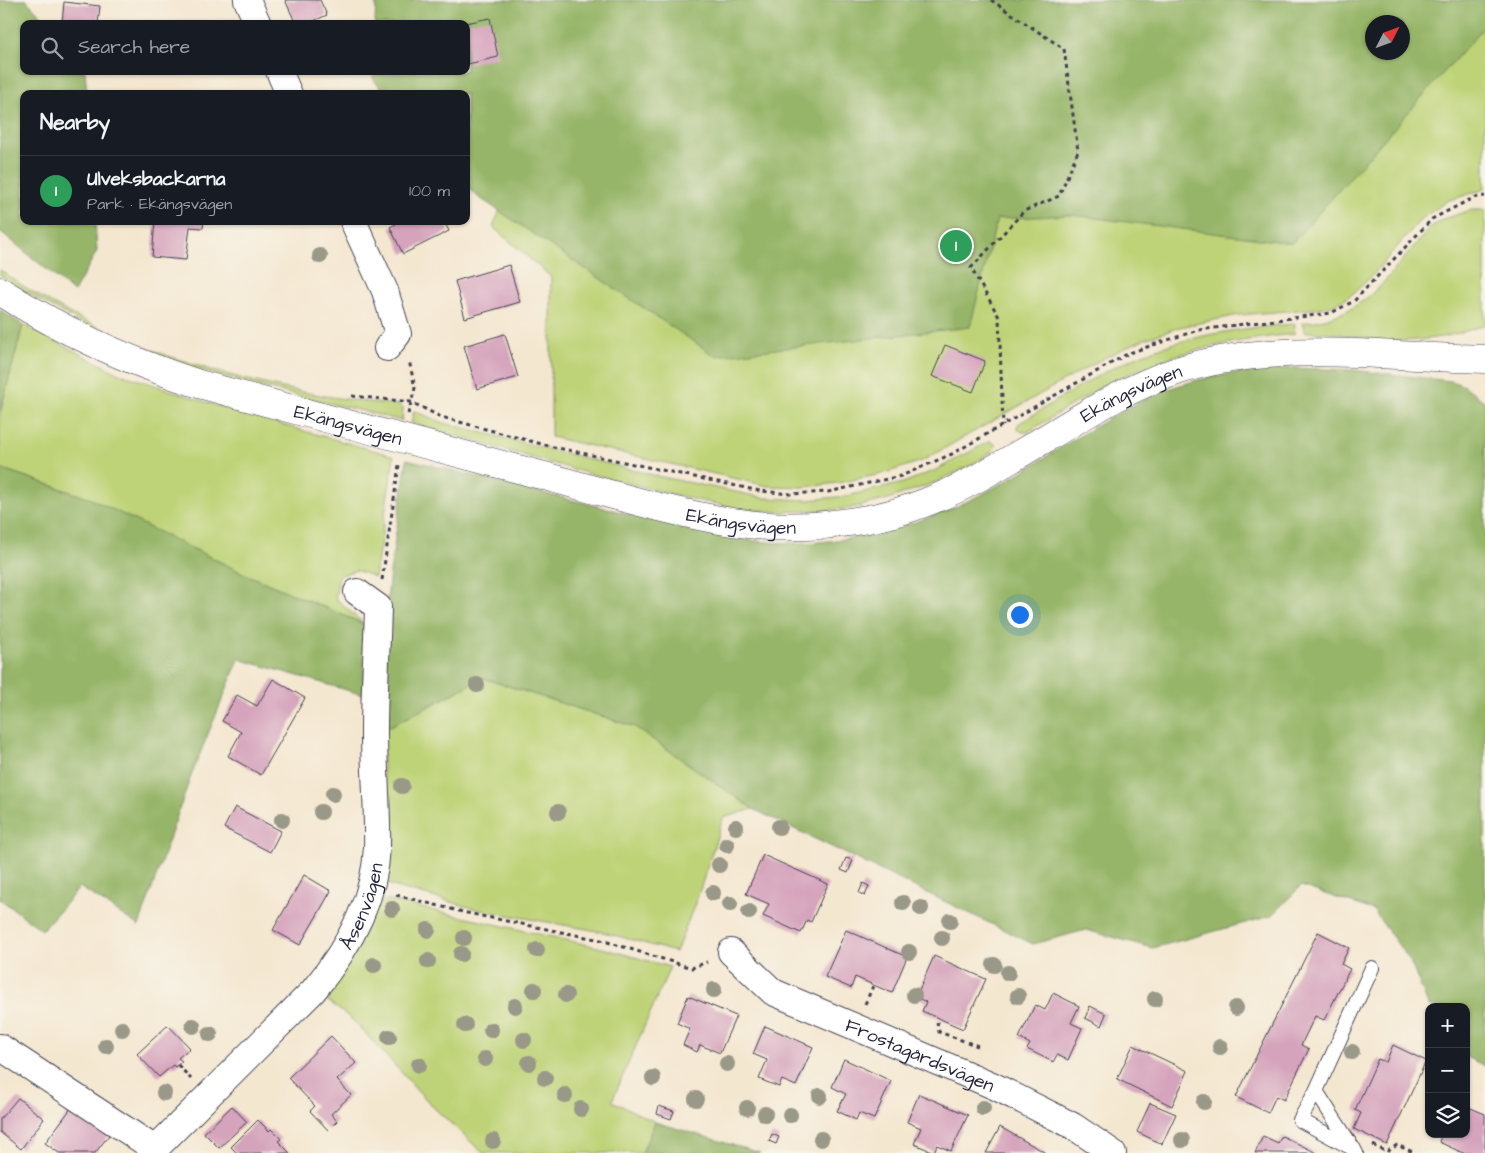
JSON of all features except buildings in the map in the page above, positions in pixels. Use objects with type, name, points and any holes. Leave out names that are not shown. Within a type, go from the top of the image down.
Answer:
[{"type":"street","points":[[247,0],[256,20]]},
{"type":"street","points":[[281,75],[288,90]]},
{"type":"street","points":[[355,225],[385,291],[392,341]]},
{"type":"street","name":"Ekängsvägen","points":[[0,291],[28,309],[87,341],[143,366],[199,384],[673,509],[768,526],[823,525],[872,518],[920,504],[970,482],[1129,392],[1182,370],[1213,362],[1274,354],[1327,353],[1485,359]]},
{"type":"street","points":[[357,592],[378,607]]},
{"type":"street","name":"Åsenvägen","points":[[153,1151],[313,991],[346,944],[361,916],[370,888],[377,849],[374,732],[378,607]]},
{"type":"street","name":"Frostagårdsvägen","points":[[731,952],[773,992],[994,1086],[1073,1126],[1113,1153]]},
{"type":"street","points":[[0,1047],[153,1151]]},
{"type":"lane","points":[[1355,1151],[1300,1120],[1316,1091],[1372,968]]},
{"type":"lane","points":[[1316,1091],[1355,1151]]},
{"type":"path","points":[[991,0],[1064,49],[1078,151],[1059,196],[1024,211],[971,268],[999,317],[1003,426]]},
{"type":"path","points":[[344,395],[411,402],[442,417],[550,446],[760,491],[791,494],[828,492],[901,476],[952,454],[1129,353],[1164,340],[1207,328],[1331,313],[1354,302],[1432,219],[1473,198],[1485,196]]},
{"type":"path","points":[[392,341],[412,364],[415,388],[407,422]]},
{"type":"path","points":[[378,607],[400,457]]},
{"type":"path","points":[[370,888],[467,913],[601,940],[692,968],[731,952]]},
{"type":"path","points":[[869,995],[872,986]]},
{"type":"path","points":[[937,1022],[939,1032],[978,1046]]},
{"type":"path","points":[[1397,1145],[1415,1153]]},
{"type":"green space","points":[[0,0],[26,0],[45,20],[20,20],[20,75],[85,75],[87,90],[20,90],[20,225],[95,225],[97,251],[74,292],[0,231]]},
{"type":"green space","points":[[376,0],[1485,0],[1485,26],[1292,243],[1072,215],[997,219],[970,327],[715,356],[474,194],[470,190],[470,90],[383,90],[373,79],[373,75],[470,75],[470,20],[375,20]]},
{"type":"green space","points":[[1485,0],[1485,189],[1447,201],[1420,220],[1373,275],[1355,292],[1340,302],[1322,308],[1239,315],[1180,327],[1142,340],[1106,357],[922,461],[882,474],[838,483],[804,487],[768,486],[551,437],[551,277],[493,227],[545,101]]},
{"type":"green space","points":[[1471,210],[1485,210],[1485,324],[1448,336],[1407,341],[1305,332],[1302,323],[1326,319],[1345,312],[1362,302],[1389,276],[1431,227],[1443,219]]},
{"type":"green space","points":[[0,270],[43,298],[89,323],[139,345],[243,379],[349,400],[400,405],[403,408],[402,421],[253,385],[164,359],[123,343],[63,313],[5,279],[0,275]]},
{"type":"green space","points":[[0,310],[23,325],[0,413]]},
{"type":"green space","points":[[1295,324],[1294,334],[1215,346],[1157,362],[1109,383],[1028,432],[1022,432],[1017,428],[1018,424],[1088,382],[1116,366],[1151,351],[1212,334]]},
{"type":"green space","points":[[23,325],[118,373],[236,412],[394,456],[375,577],[356,570],[339,576],[335,598],[364,624],[245,574],[91,499],[0,468],[0,413]]},
{"type":"green space","points":[[1294,368],[1353,370],[1451,381],[1465,386],[1485,402],[1485,1066],[1470,1059],[1470,1003],[1427,1003],[1410,961],[1373,910],[1301,886],[1271,916],[1153,948],[1086,930],[1033,944],[753,809],[635,727],[483,678],[383,730],[382,654],[389,580],[407,459],[710,534],[778,543],[822,542],[882,532],[941,513],[986,492],[1109,418],[1161,392],[1210,377],[1261,370]]},
{"type":"green space","points":[[414,411],[444,423],[657,476],[765,498],[808,500],[847,496],[903,483],[936,470],[990,441],[996,445],[992,452],[973,464],[934,483],[885,500],[847,509],[780,512],[736,508],[583,472],[411,423]]},
{"type":"green space","points":[[0,468],[91,499],[245,574],[364,624],[364,695],[239,659],[192,773],[139,926],[80,887],[42,930],[0,899]]},
{"type":"green space","points":[[483,678],[635,727],[753,809],[723,818],[699,893],[676,952],[603,932],[480,910],[389,885],[383,877],[383,730]]},
{"type":"green space","points":[[386,900],[602,948],[670,967],[612,1101],[655,1122],[642,1153],[483,1153],[433,1107],[355,1022],[319,994],[374,904]]},
{"type":"green space","points":[[655,1122],[760,1153],[642,1153]]},
{"type":"place","name":"Ulveksbackarna","points":[[956,246]]}]
